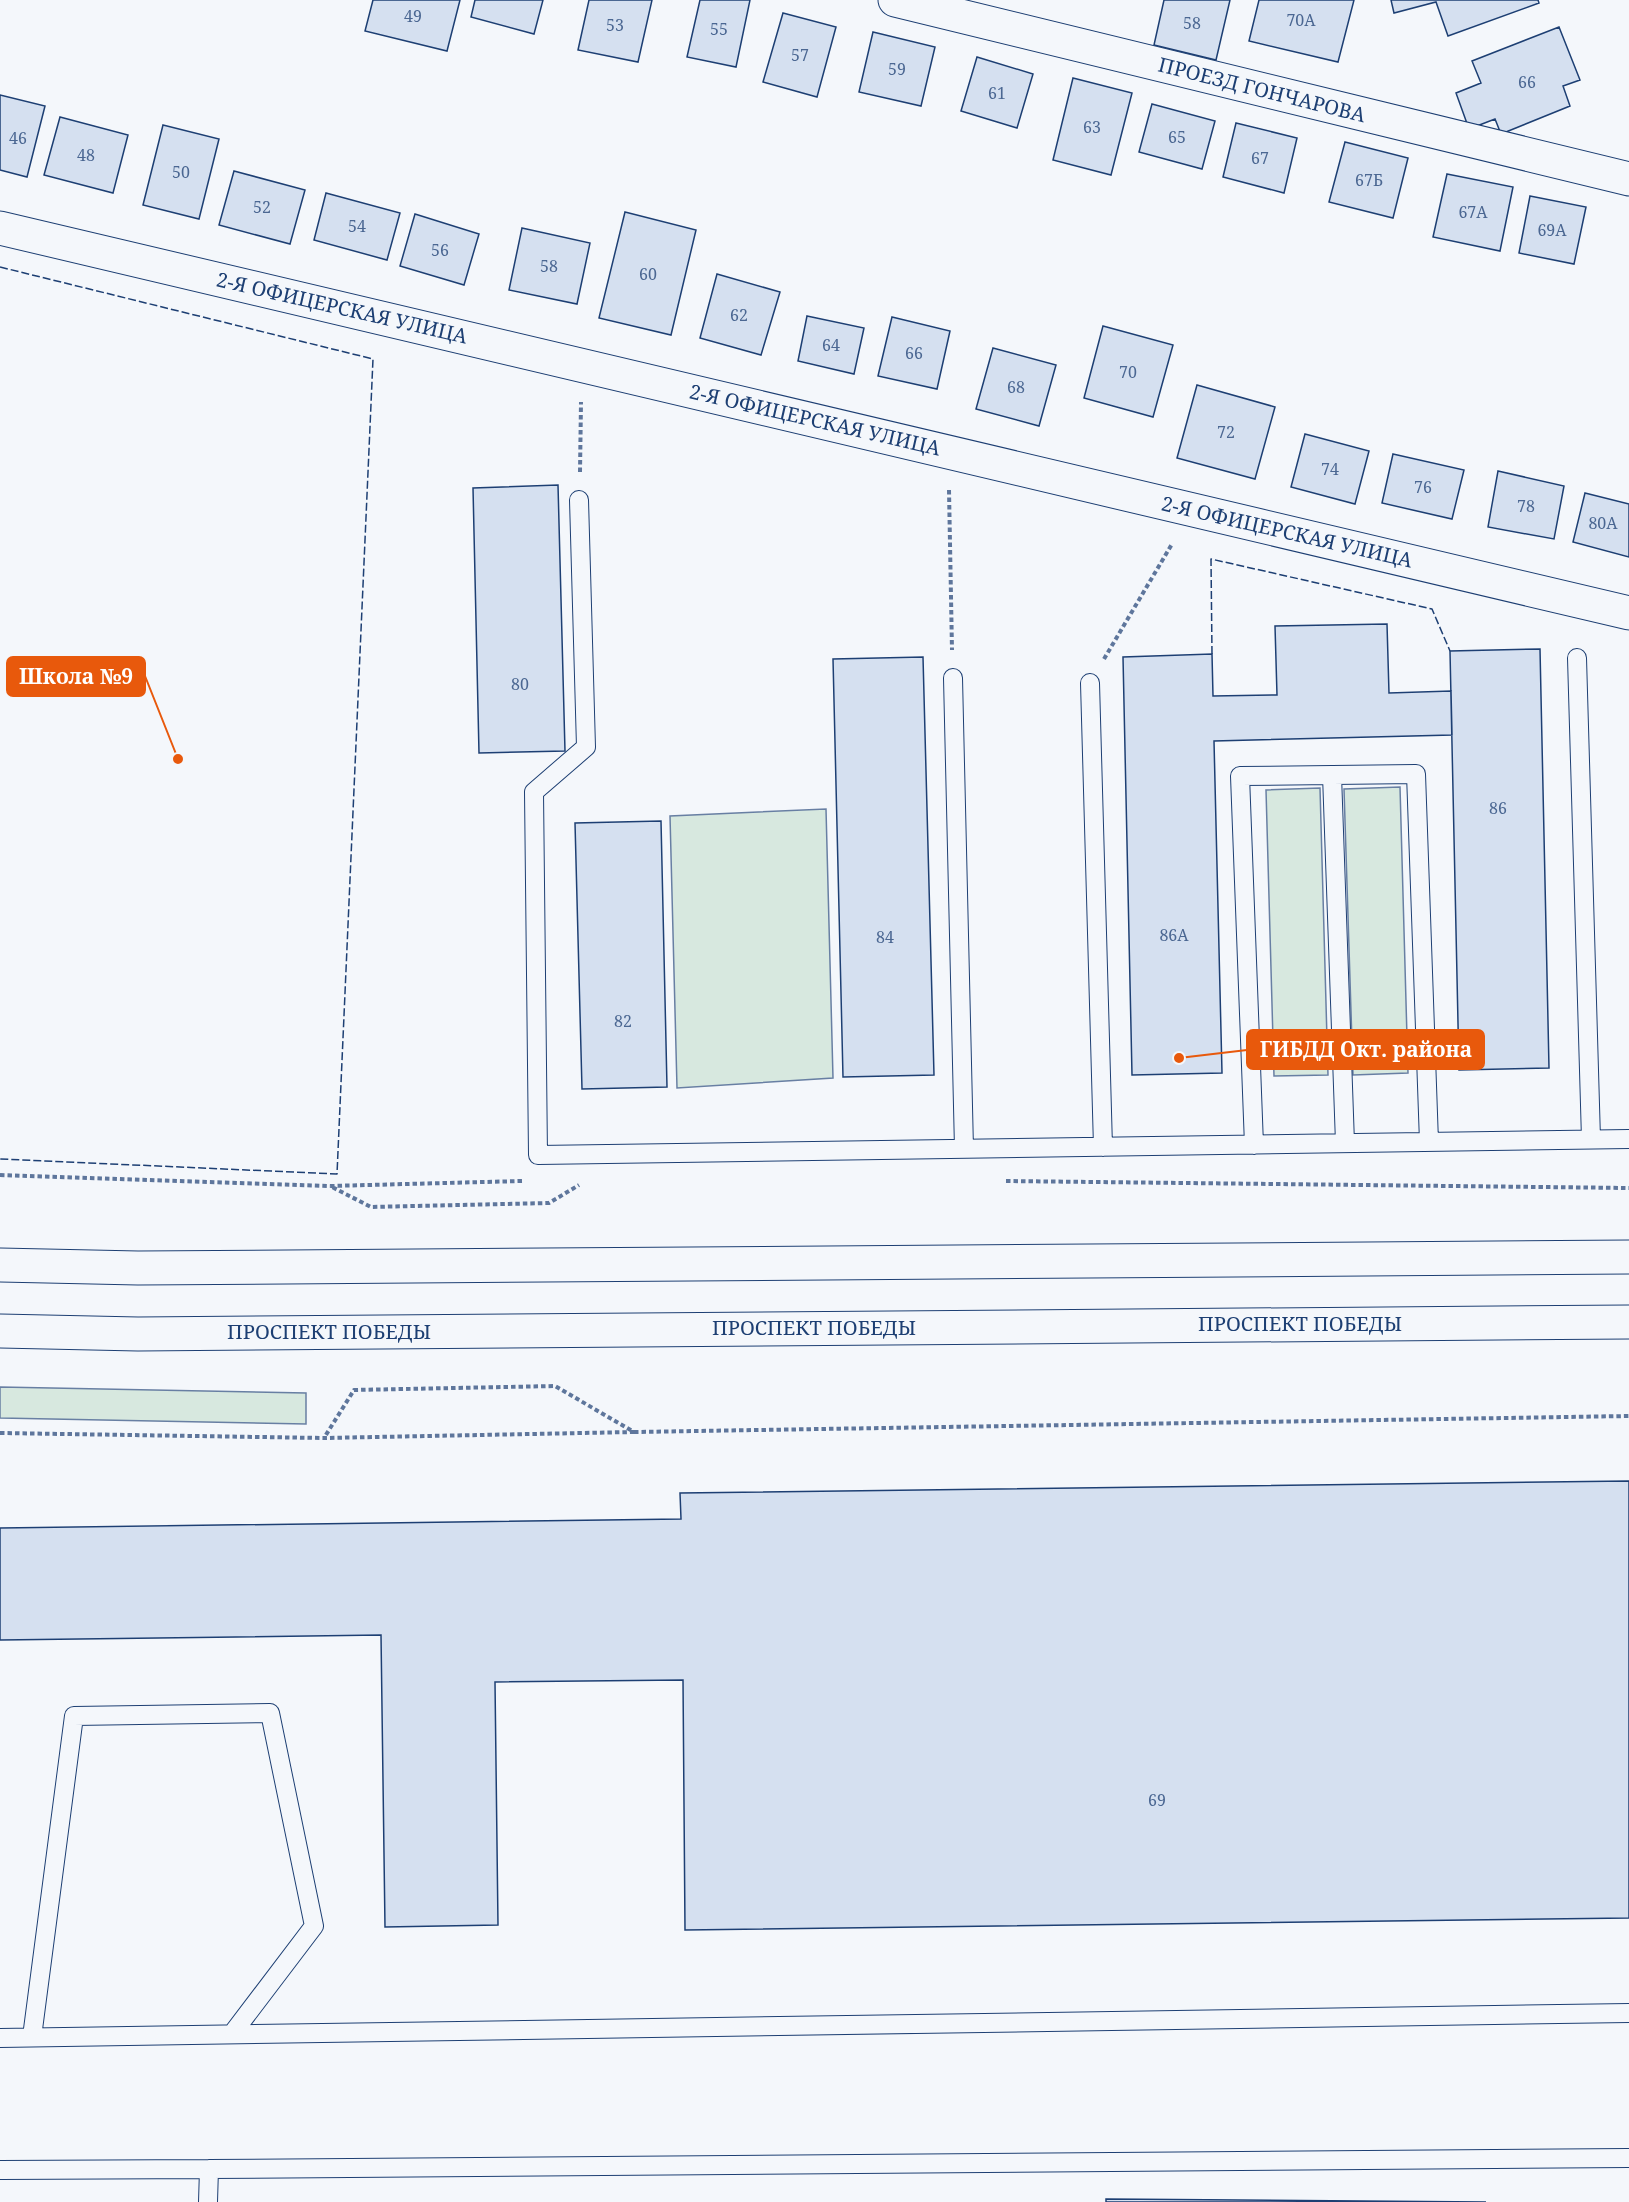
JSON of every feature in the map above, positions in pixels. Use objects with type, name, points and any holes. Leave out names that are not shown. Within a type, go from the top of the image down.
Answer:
[{"type":"main road","name":"ПРОЕЗД ГОНЧАРОВА","points":[[895,0],[1629,179]]},
{"type":"main road","name":"2-Я ОФИЦЕРСКАЯ УЛИЦА","points":[[0,228],[1629,613]]},
{"type":"main road","points":[[0,1265],[138,1268],[1629,1257]]},
{"type":"main road","name":"ПРОСПЕКТ ПОБЕДЫ","points":[[0,1331],[150,1334],[1629,1322]]},
{"type":"lane","points":[[579,500],[585,747],[534,792],[538,1155],[1629,1139]]},
{"type":"lane","points":[[1577,658],[1591,1139]]},
{"type":"lane","points":[[953,678],[964,1149]]},
{"type":"lane","points":[[1090,683],[1103,1147]]},
{"type":"lane","points":[[1254,1145],[1240,776],[1416,774],[1429,1142]]},
{"type":"lane","points":[[1332,775],[1345,1143]]},
{"type":"lane","points":[[32,2037],[74,1716],[270,1713],[314,1926],[232,2034]]},
{"type":"lane","points":[[0,2038],[1629,2013]]},
{"type":"lane","points":[[0,2170],[1629,2158]]},
{"type":"lane","points":[[208,2202],[209,2169]]},
{"type":"path","points":[[579,500],[582,365]]},
{"type":"path","points":[[948,452],[953,678]]},
{"type":"path","points":[[1090,683],[1192,510]]},
{"type":"path","points":[[0,1174],[330,1185],[529,1181]]},
{"type":"path","points":[[330,1185],[371,1207],[549,1203],[588,1180],[576,1180]]},
{"type":"path","points":[[1003,1181],[1629,1188]]},
{"type":"path","points":[[324,1438],[354,1390],[366,1389],[555,1386],[634,1432]]},
{"type":"path","points":[[0,1434],[324,1438],[1629,1416]]},
{"type":"shaded area","points":[[1400,787],[1408,1073],[1353,1075],[1344,789]]},
{"type":"shaded area","points":[[1320,788],[1328,1075],[1274,1076],[1266,790]]},
{"type":"shaded area","points":[[826,809],[833,1078],[677,1088],[670,816]]},
{"type":"shaded area","points":[[0,1387],[306,1393],[306,1424],[0,1418]]},
{"type":"building","points":[[373,0],[460,0],[447,51],[365,31]]},
{"type":"building","points":[[475,0],[543,0],[534,34],[471,17]]},
{"type":"building","points":[[589,0],[652,0],[638,62],[578,50]]},
{"type":"building","points":[[700,0],[750,0],[736,67],[687,57]]},
{"type":"building","points":[[1164,0],[1230,0],[1216,60],[1154,45]]},
{"type":"building","points":[[1259,0],[1354,0],[1338,62],[1249,41]]},
{"type":"building","points":[[1391,0],[1538,0],[1539,3],[1448,36],[1436,2],[1394,13]]},
{"type":"building","points":[[783,13],[836,27],[817,97],[763,82]]},
{"type":"building","points":[[1559,27],[1580,80],[1563,86],[1570,106],[1501,134],[1495,119],[1469,129],[1456,93],[1481,83],[1472,61]]},
{"type":"building","points":[[873,32],[935,47],[921,106],[859,92]]},
{"type":"building","points":[[977,57],[1033,74],[1017,128],[961,111]]},
{"type":"building","points":[[1073,78],[1132,93],[1111,175],[1053,160]]},
{"type":"building","points":[[0,95],[45,106],[27,177],[0,170]]},
{"type":"building","points":[[1152,104],[1215,121],[1202,169],[1139,152]]},
{"type":"building","points":[[60,117],[128,135],[113,193],[44,175]]},
{"type":"building","points":[[1236,123],[1297,138],[1284,193],[1223,177]]},
{"type":"building","points":[[163,125],[219,139],[199,219],[143,205]]},
{"type":"building","points":[[1345,142],[1408,158],[1393,218],[1329,202]]},
{"type":"building","points":[[234,171],[305,190],[290,244],[219,225]]},
{"type":"building","points":[[1447,174],[1513,187],[1500,251],[1433,237]]},
{"type":"building","points":[[326,193],[400,213],[387,260],[314,240]]},
{"type":"building","points":[[1530,196],[1586,207],[1574,264],[1519,253]]},
{"type":"building","points":[[625,212],[696,230],[671,335],[599,318]]},
{"type":"building","points":[[415,214],[479,234],[464,285],[400,266]]},
{"type":"building","points":[[522,228],[590,243],[577,304],[509,290]]},
{"type":"building","points":[[717,274],[780,292],[761,355],[700,338]]},
{"type":"building","points":[[807,316],[864,328],[854,374],[798,361]]},
{"type":"building","points":[[892,317],[950,331],[937,389],[878,376]]},
{"type":"building","points":[[1103,326],[1173,345],[1153,417],[1084,398]]},
{"type":"building","points":[[993,348],[1056,365],[1039,426],[976,409]]},
{"type":"building","points":[[1197,385],[1275,407],[1255,479],[1177,458]]},
{"type":"building","points":[[1305,434],[1369,451],[1355,504],[1291,487]]},
{"type":"building","points":[[1393,454],[1464,470],[1452,519],[1382,503]]},
{"type":"building","points":[[1498,471],[1564,486],[1554,539],[1488,527]]},
{"type":"building","points":[[558,485],[565,751],[479,753],[473,488]]},
{"type":"building","points":[[1585,493],[1629,504],[1629,557],[1573,542]]},
{"type":"building","points":[[1387,624],[1389,693],[1451,691],[1452,735],[1214,741],[1222,1073],[1132,1075],[1123,657],[1212,654],[1213,696],[1277,695],[1275,626]]},
{"type":"building","points":[[1540,649],[1549,1068],[1459,1070],[1450,651]]},
{"type":"building","points":[[923,657],[934,1075],[843,1077],[833,659]]},
{"type":"building","points":[[661,821],[667,1087],[582,1089],[575,823]]},
{"type":"building","points":[[1629,1481],[1629,1918],[685,1930],[683,1680],[495,1682],[498,1925],[385,1927],[381,1635],[0,1640],[0,1528],[681,1519],[680,1493]]},
{"type":"building","points":[[1106,2199],[1486,2202],[1106,2202]]},
{"type":"fence","points":[[0,267],[373,359],[337,1174],[0,1159]]},
{"type":"fence","points":[[1212,654],[1211,559],[1432,609],[1450,651]]},
{"type":"place","name":"Школа №9","points":[[178,759]]},
{"type":"place","name":"ГИБДД Окт. района","points":[[1179,1058]]}]
